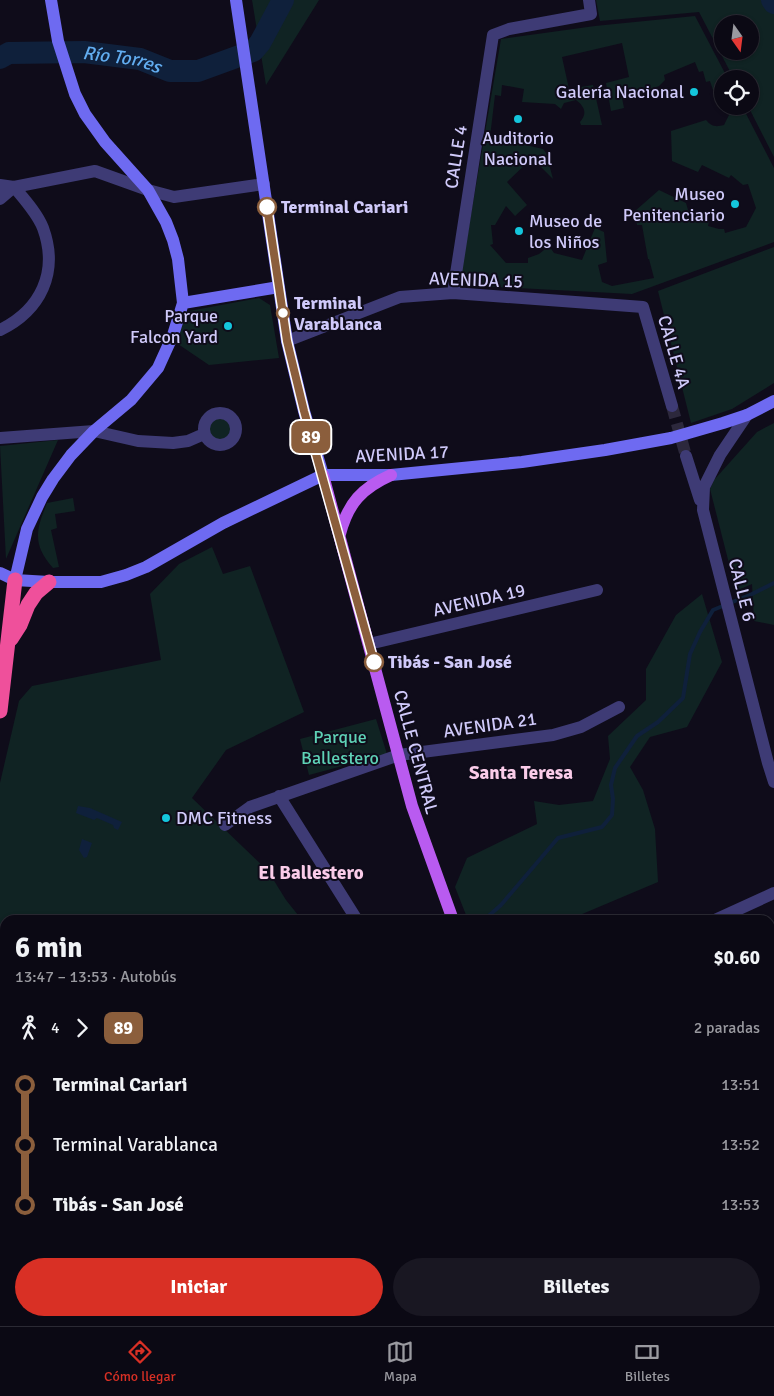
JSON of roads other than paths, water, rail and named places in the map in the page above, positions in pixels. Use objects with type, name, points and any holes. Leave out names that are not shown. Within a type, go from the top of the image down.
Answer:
[{"type":"highway","points":[[0,711],[15,580]]},
{"type":"highway","points":[[8,642],[20,625],[28,605],[36,593],[48,582]]},
{"type":"main road","name":"CALLE CENTRAL","points":[[323,475],[412,806],[451,915]]},
{"type":"main road","points":[[340,536],[347,512],[362,492],[376,482],[391,475]]},
{"type":"street","points":[[0,573],[15,580],[28,530],[52,479],[70,455],[94,431],[131,400],[158,368],[173,335],[183,303],[181,278],[173,240],[166,222],[148,190],[105,142],[85,114],[68,74],[58,41],[52,0]]},
{"type":"street","points":[[236,0],[287,341],[304,411],[323,475]]},
{"type":"street","name":"CALLE 4","points":[[453,293],[493,35],[500,31],[591,14],[589,0]]},
{"type":"street","points":[[0,185],[14,187],[95,171],[174,197],[264,184]]},
{"type":"street","points":[[0,199],[14,187]]},
{"type":"street","points":[[0,330],[15,323],[31,309],[42,290],[48,269],[48,247],[42,226],[14,187]]},
{"type":"street","points":[[183,303],[279,287]]},
{"type":"street","name":"AVENIDA 15","points":[[287,341],[400,297],[453,293],[643,307]]},
{"type":"street","name":"CALLE 4A","points":[[643,307],[672,406]]},
{"type":"street","name":"AVENIDA 17","points":[[15,580],[101,582],[126,575],[157,561],[223,523],[323,475],[391,475],[522,462],[604,450],[671,438],[746,415],[774,400]]},
{"type":"street","name":"CALLE 6","points":[[746,415],[720,455],[704,486],[704,510],[774,782]]},
{"type":"street","points":[[0,438],[94,431],[152,443],[173,443],[204,434]]},
{"type":"street","points":[[686,456],[704,510]]},
{"type":"street","name":"AVENIDA 19","points":[[369,644],[598,590]]},
{"type":"street","name":"AVENIDA 21","points":[[225,826],[250,807],[399,755],[553,735],[581,727],[619,707]]},
{"type":"street","points":[[278,796],[354,915]]},
{"type":"street","points":[[726,915],[774,893]]},
{"type":"water","points":[[78,806],[90,808],[122,822],[118,830],[113,825],[97,818],[94,820],[76,813]]},
{"type":"water","points":[[82,839],[92,843],[87,857],[84,858],[79,850]]},
{"type":"waterway","name":"Río Torres","points":[[0,58],[9,53],[84,52],[140,59],[170,71],[198,71],[253,51],[260,43],[283,0]]},
{"type":"waterway","points":[[490,915],[501,905],[558,838],[602,827],[612,815],[613,799],[611,785],[615,768],[637,736],[658,722],[683,698],[690,654],[713,610],[774,583]]},
{"type":"tunnel","points":[[672,406],[686,456]]},
{"type":"place","name":"Galería Nacional","points":[[694,92]]},
{"type":"place","name":"Auditorio Nacional","points":[[518,119]]},
{"type":"place","name":"Museo Penitenciario","points":[[735,204]]},
{"type":"place","name":"Terminal Cariari","points":[[267,207]]},
{"type":"place","name":"Museo de los Niños","points":[[519,231]]},
{"type":"place","name":"Terminal Varablanca","points":[[283,313]]},
{"type":"place","name":"Parque Falcon Yard","points":[[228,326]]},
{"type":"place","name":"Tibás - San José","points":[[374,662]]},
{"type":"place","name":"DMC Fitness","points":[[166,818]]},
{"type":"district","name":"Santa Teresa","points":[[521,772]]},
{"type":"district","name":"El Ballestero","points":[[311,872]]},
{"type":"park label","name":"Parque Ballestero","points":[[340,748]]}]
